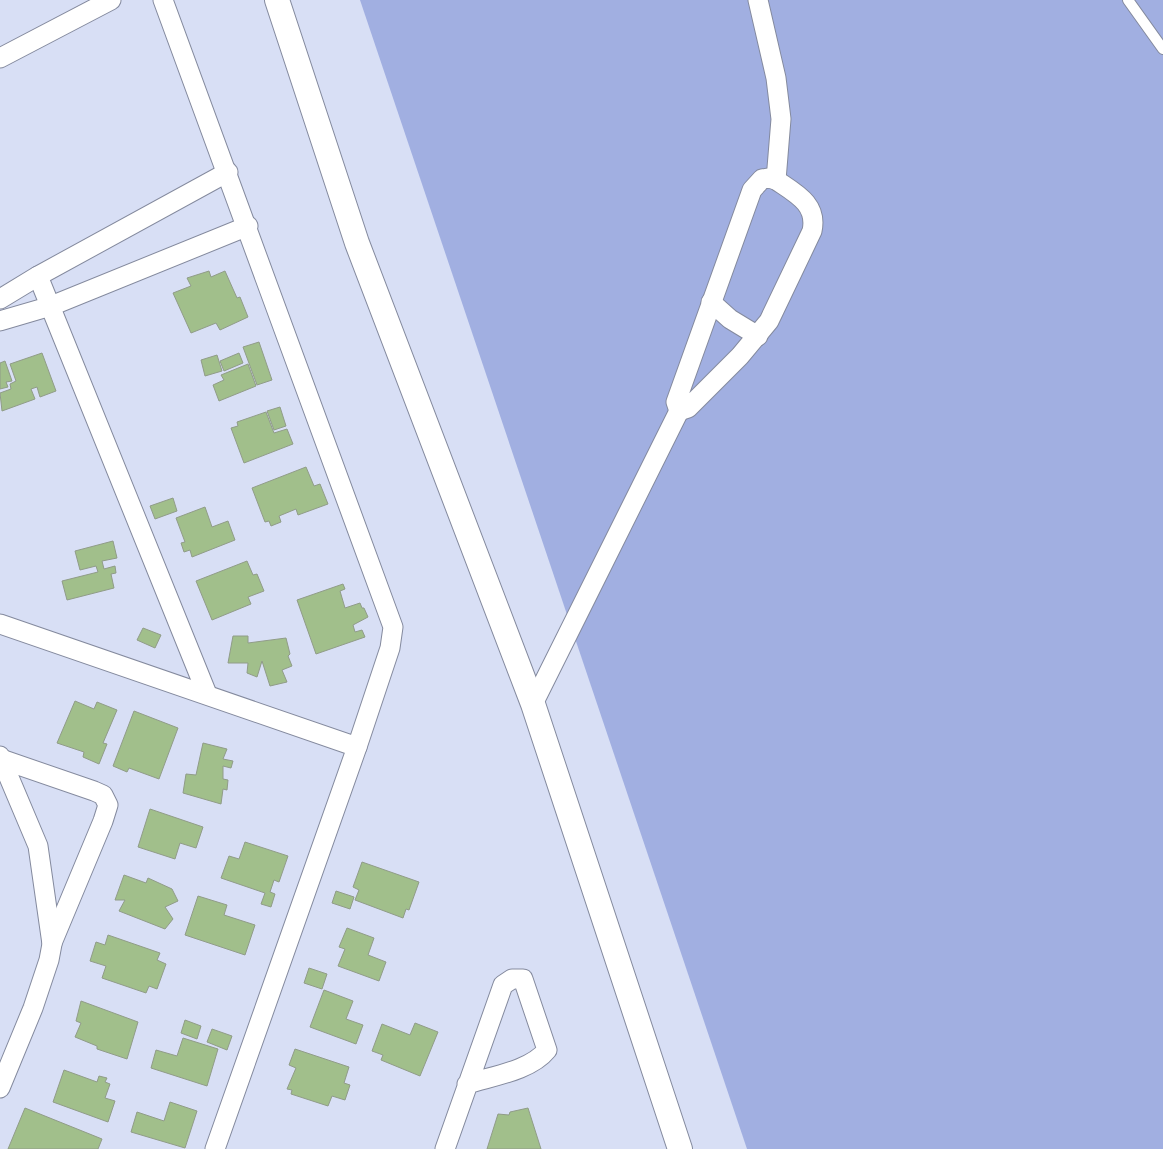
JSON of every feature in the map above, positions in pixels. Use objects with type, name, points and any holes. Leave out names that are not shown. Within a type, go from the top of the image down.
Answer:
[{"type":"street","points":[[0,58],[111,0]]},
{"type":"street","points":[[162,0],[248,226],[393,627],[390,648],[357,747],[216,1149]]},
{"type":"street","points":[[277,0],[357,243],[533,704],[680,1149]]},
{"type":"street","points":[[758,0],[776,78],[781,119],[776,180]]},
{"type":"street","points":[[0,299],[38,276],[228,172]]},
{"type":"street","points":[[533,704],[679,411],[676,402],[752,190],[762,179],[776,180],[805,200],[810,207],[814,223],[769,321],[758,336],[686,411],[679,411]]},
{"type":"street","points":[[0,321],[51,306],[248,226]]},
{"type":"street","points":[[38,276],[207,694]]},
{"type":"street","points":[[712,302],[730,320],[758,336]]},
{"type":"street","points":[[0,624],[357,747]]},
{"type":"street","points":[[1,757],[38,846],[52,944]]},
{"type":"street","points":[[0,1088],[33,1008],[49,960],[52,944],[108,805],[103,795],[1,757]]},
{"type":"street","points":[[445,1149],[467,1084],[502,985],[512,979],[523,979],[547,1050],[541,1058],[530,1064],[467,1084]]},
{"type":"lane","points":[[1128,0],[1163,49]]},
{"type":"shaded area","points":[[360,0],[1163,0],[1163,1149],[747,1149]]},
{"type":"building","points":[[209,271],[211,277],[225,271],[237,298],[240,297],[248,317],[220,330],[216,323],[191,333],[173,293],[191,286],[187,278]]},
{"type":"building","points":[[259,342],[272,380],[257,385],[243,347]]},
{"type":"building","points":[[42,353],[56,391],[40,397],[37,387],[31,389],[35,399],[2,411],[0,393],[11,389],[10,384],[16,381],[10,364]]},
{"type":"building","points":[[239,353],[243,363],[224,371],[220,361]]},
{"type":"building","points":[[217,355],[222,371],[205,376],[201,360]]},
{"type":"building","points":[[5,361],[12,381],[6,382],[8,387],[0,389],[0,363]]},
{"type":"building","points":[[248,364],[256,386],[219,401],[213,385],[224,380],[221,375]]},
{"type":"building","points":[[280,407],[286,426],[274,430],[267,411]]},
{"type":"building","points":[[266,412],[274,433],[287,429],[293,444],[244,463],[231,428],[238,426],[237,422]]},
{"type":"building","points":[[306,467],[314,486],[320,484],[328,504],[298,515],[296,509],[279,516],[281,522],[271,526],[269,521],[265,522],[252,488]]},
{"type":"building","points":[[173,498],[177,511],[155,519],[150,506]]},
{"type":"building","points":[[205,507],[212,527],[228,521],[235,540],[192,557],[190,550],[184,552],[181,543],[185,542],[176,518]]},
{"type":"building","points":[[113,541],[117,558],[102,561],[104,569],[115,566],[116,573],[111,574],[114,588],[67,600],[62,581],[98,572],[96,566],[80,570],[75,551]]},
{"type":"building","points":[[247,561],[253,575],[257,574],[264,591],[248,597],[251,604],[212,620],[196,581]]},
{"type":"building","points":[[343,584],[345,589],[340,591],[345,608],[360,603],[368,617],[353,625],[355,632],[362,630],[365,637],[316,654],[297,600]]},
{"type":"building","points":[[143,628],[161,635],[155,648],[137,640]]},
{"type":"building","points":[[233,636],[248,636],[248,643],[286,638],[290,654],[288,656],[292,666],[282,670],[287,682],[270,686],[262,661],[257,677],[247,673],[248,663],[228,663]]},
{"type":"building","points":[[75,701],[94,709],[97,702],[117,710],[103,743],[107,744],[99,764],[83,757],[84,752],[57,743]]},
{"type":"building","points":[[134,711],[178,728],[159,779],[129,768],[127,772],[113,766]]},
{"type":"building","points":[[203,743],[227,749],[223,759],[233,761],[231,768],[223,766],[223,779],[228,780],[227,790],[223,789],[221,804],[183,793],[186,774],[196,775]]},
{"type":"building","points":[[150,809],[203,827],[196,848],[180,843],[175,859],[138,847]]},
{"type":"building","points":[[245,842],[288,856],[279,882],[274,880],[270,892],[275,894],[271,907],[261,904],[265,893],[221,878],[229,856],[239,859]]},
{"type":"building","points":[[362,862],[419,882],[409,910],[406,909],[403,918],[355,900],[359,890],[353,887]]},
{"type":"building","points":[[124,875],[146,883],[148,878],[172,889],[178,901],[165,907],[173,919],[165,929],[119,911],[125,900],[115,900]]},
{"type":"building","points":[[336,891],[354,897],[350,909],[332,903]]},
{"type":"building","points":[[198,896],[227,905],[224,915],[255,925],[245,955],[185,935]]},
{"type":"building","points":[[347,928],[374,938],[368,955],[386,962],[379,981],[338,966],[345,949],[339,947]]},
{"type":"building","points":[[108,935],[160,953],[157,960],[166,964],[157,989],[149,986],[146,993],[102,978],[106,966],[90,961],[96,942],[105,945]]},
{"type":"building","points":[[309,968],[327,974],[322,989],[304,983]]},
{"type":"building","points":[[324,990],[353,1001],[346,1019],[363,1025],[356,1044],[310,1027]]},
{"type":"building","points":[[81,1001],[138,1022],[127,1059],[97,1049],[97,1046],[75,1037],[81,1023],[76,1021]]},
{"type":"building","points":[[185,1020],[201,1026],[197,1039],[181,1033]]},
{"type":"building","points":[[415,1023],[438,1032],[420,1076],[381,1060],[383,1055],[372,1051],[382,1024],[410,1035]]},
{"type":"building","points":[[212,1029],[232,1036],[227,1050],[207,1042]]},
{"type":"building","points":[[183,1038],[218,1049],[207,1086],[151,1068],[156,1050],[177,1056]]},
{"type":"building","points":[[295,1049],[349,1067],[344,1083],[350,1085],[345,1100],[332,1096],[328,1106],[291,1094],[292,1090],[287,1089],[296,1068],[289,1065]]},
{"type":"building","points":[[64,1070],[97,1082],[99,1076],[107,1078],[105,1082],[110,1084],[105,1098],[115,1101],[108,1122],[53,1102]]},
{"type":"building","points":[[170,1102],[197,1111],[185,1148],[131,1132],[137,1112],[164,1121]]},
{"type":"building","points":[[25,1108],[102,1139],[98,1149],[8,1149]]},
{"type":"building","points":[[528,1108],[541,1149],[487,1149],[498,1114],[509,1115],[510,1112]]}]
